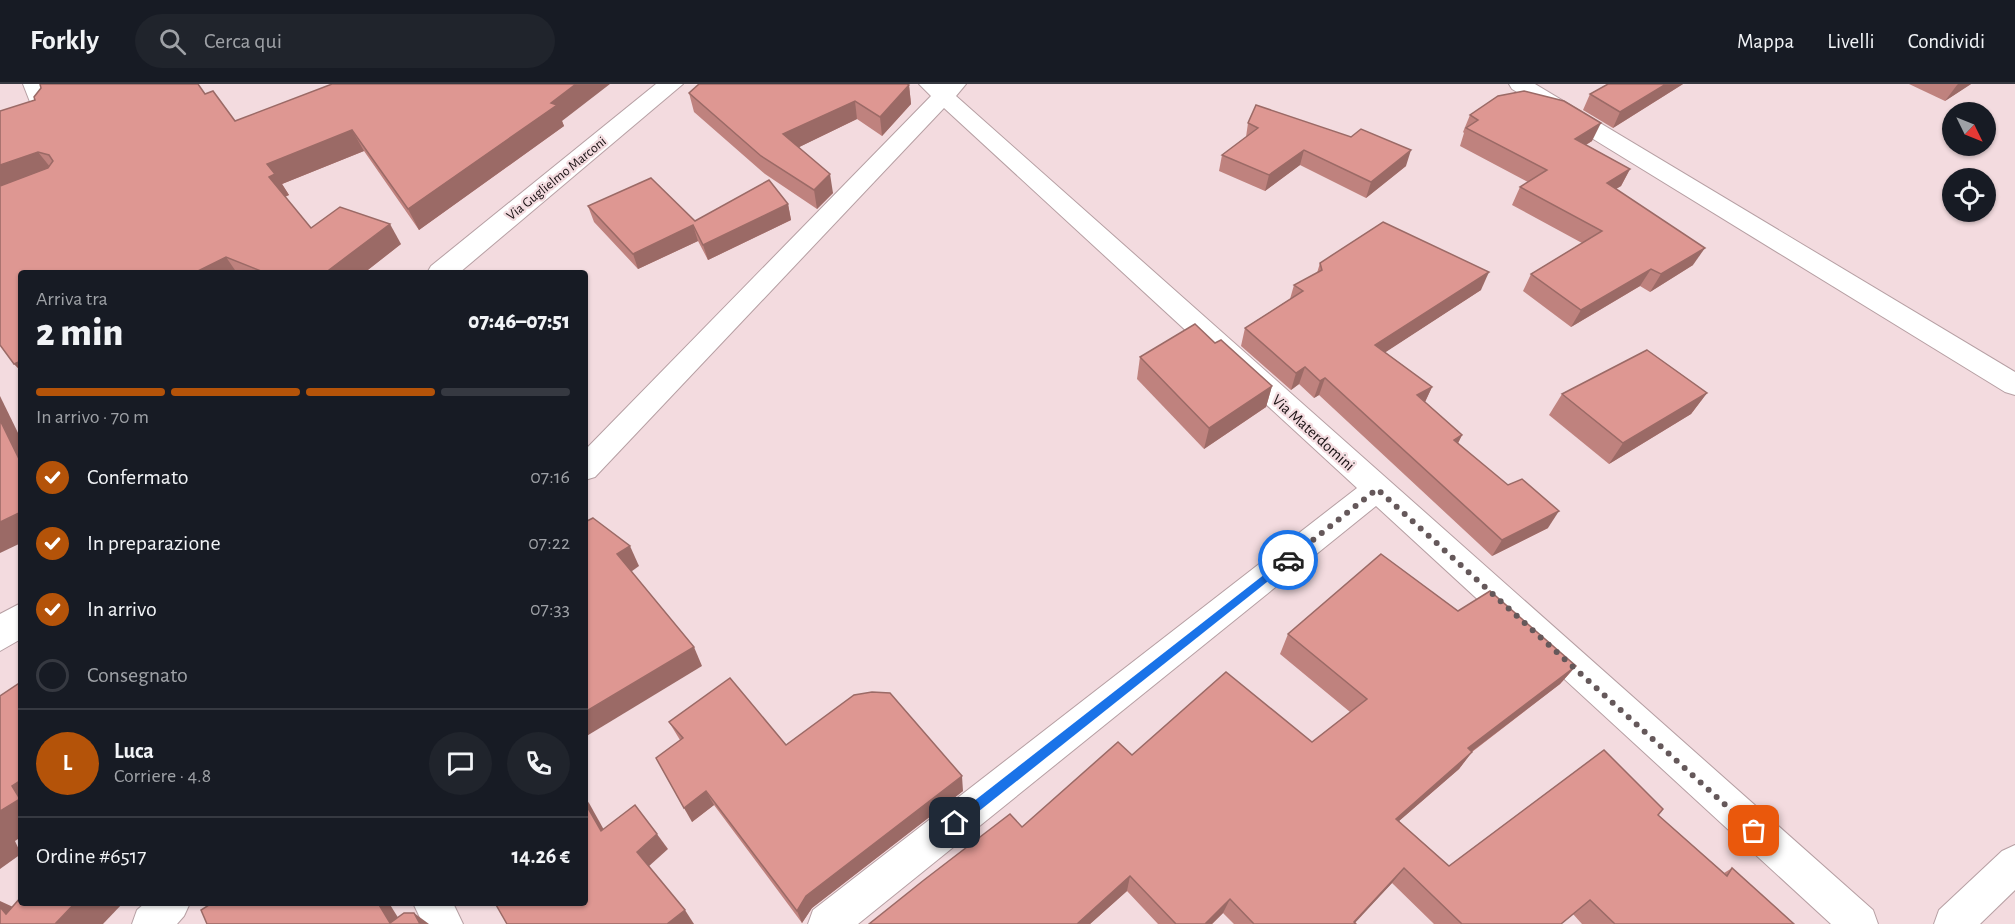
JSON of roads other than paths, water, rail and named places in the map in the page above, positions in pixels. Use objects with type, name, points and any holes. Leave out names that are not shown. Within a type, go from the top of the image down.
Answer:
[{"type":"street","points":[[0,123],[44,110],[34,84]]},
{"type":"street","name":"Via Guglielmo Marconi","points":[[445,270],[671,84]]},
{"type":"street","points":[[1520,84],[2015,385]]},
{"type":"street","points":[[588,466],[943,88]]},
{"type":"street","name":"Via Materdomini","points":[[943,88],[1377,489],[1859,924]]},
{"type":"street","points":[[827,924],[1377,489]]},
{"type":"street","points":[[0,635],[18,620]]},
{"type":"street","points":[[1953,924],[2015,864]]},
{"type":"street","points":[[151,924],[168,906]]},
{"type":"street","points":[[434,906],[444,924]]}]
